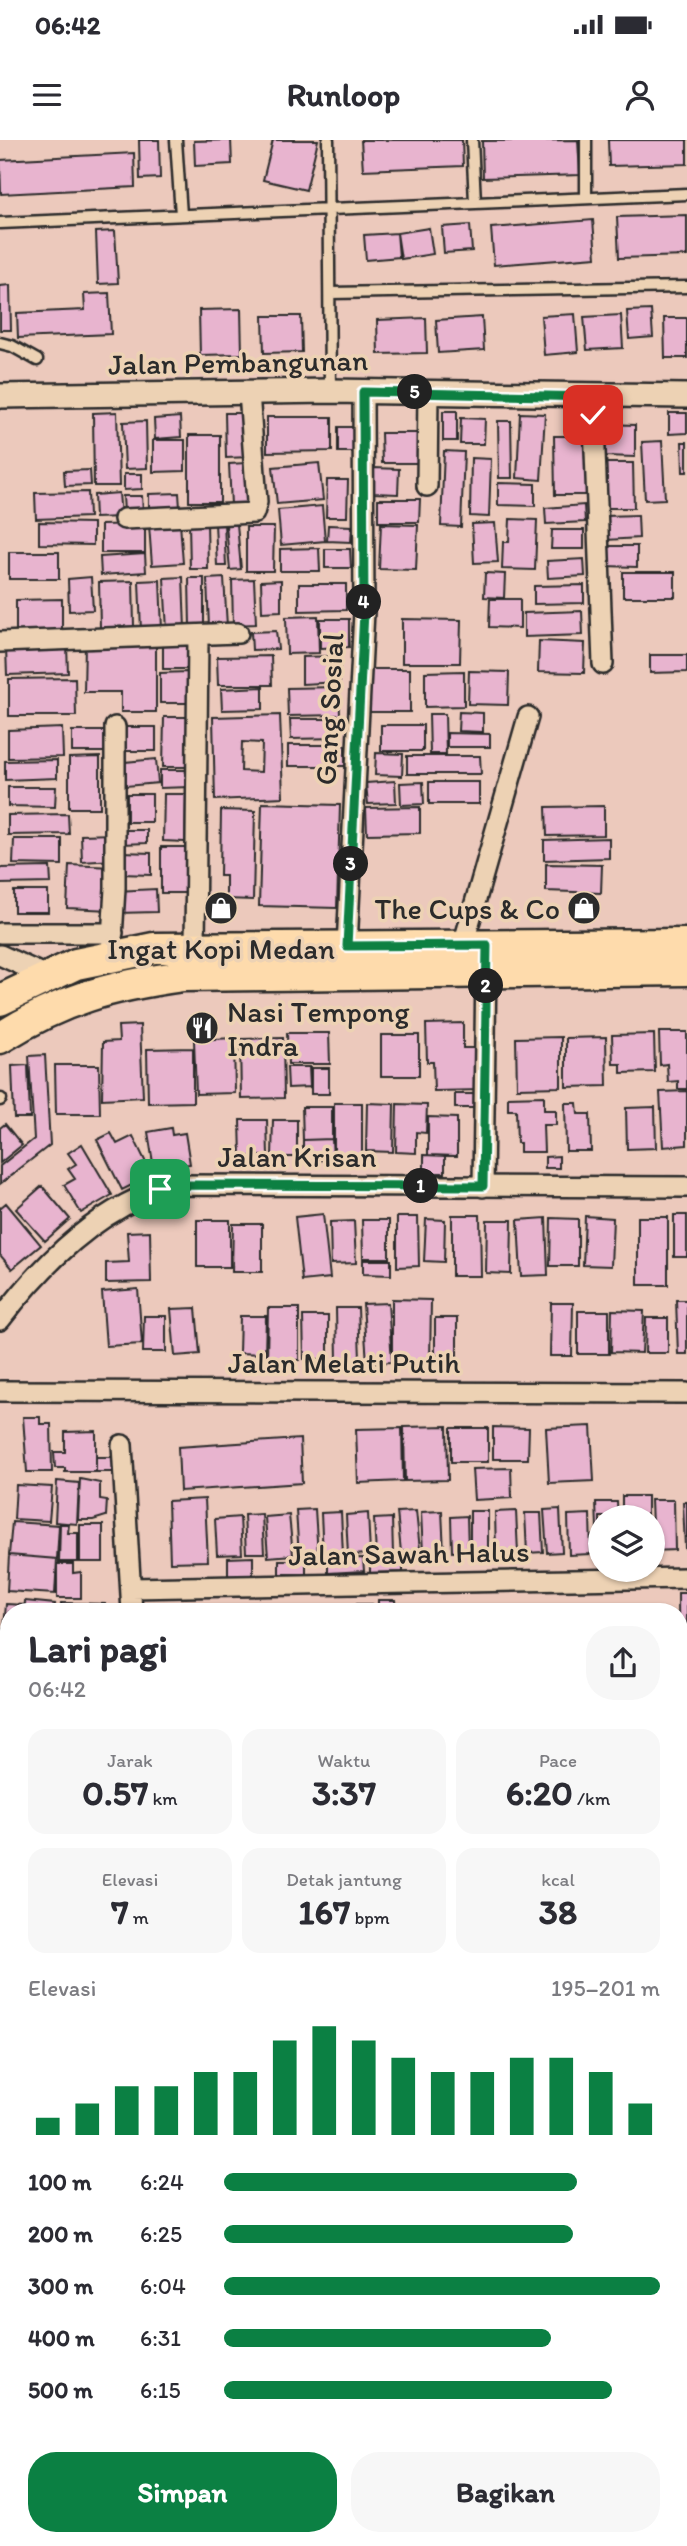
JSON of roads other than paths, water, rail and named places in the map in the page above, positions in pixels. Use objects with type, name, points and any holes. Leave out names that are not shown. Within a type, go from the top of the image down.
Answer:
[{"type":"main road","points":[[0,1000],[112,944],[195,947],[347,946],[687,970]]},
{"type":"main road","points":[[0,1038],[68,1002],[121,984],[183,975],[479,954],[687,944]]},
{"type":"street","name":"Jalan Pembangunan","points":[[0,396],[330,391],[593,397],[687,396]]},
{"type":"street","points":[[124,519],[254,513],[257,502],[249,392]]},
{"type":"street","name":"Gang Sosial","points":[[347,946],[363,625],[363,392]]},
{"type":"street","points":[[427,486],[428,392]]},
{"type":"street","points":[[593,397],[603,664]]},
{"type":"street","points":[[0,642],[238,633]]},
{"type":"street","points":[[195,947],[198,636]]},
{"type":"street","points":[[483,1186],[479,954],[528,717]]},
{"type":"street","points":[[0,933],[112,944],[115,727]]},
{"type":"street","points":[[0,956],[46,976]]},
{"type":"street","name":"Jalan Krisan","points":[[0,1320],[19,1295],[88,1228],[125,1203],[176,1185],[687,1187]]},
{"type":"street","name":"Jalan Melati Putih","points":[[0,1391],[687,1393]]},
{"type":"street","points":[[122,1445],[132,1603]]},
{"type":"street","name":"Jalan Sawah Halus","points":[[132,1588],[687,1578]]},
{"type":"lane","points":[[176,140],[181,215]]},
{"type":"lane","points":[[328,140],[330,391]]},
{"type":"lane","points":[[472,140],[475,202]]},
{"type":"lane","points":[[586,140],[586,197]]},
{"type":"lane","points":[[0,223],[687,194]]},
{"type":"lane","points":[[331,293],[687,287]]},
{"type":"lane","points":[[0,343],[12,346],[37,360]]},
{"type":"place","name":"Ingat Kopi Medan","points":[[221,908]]},
{"type":"place","name":"The Cups & Co","points":[[584,908]]},
{"type":"place","name":"Nasi Tempong Indra","points":[[202,1028]]}]
